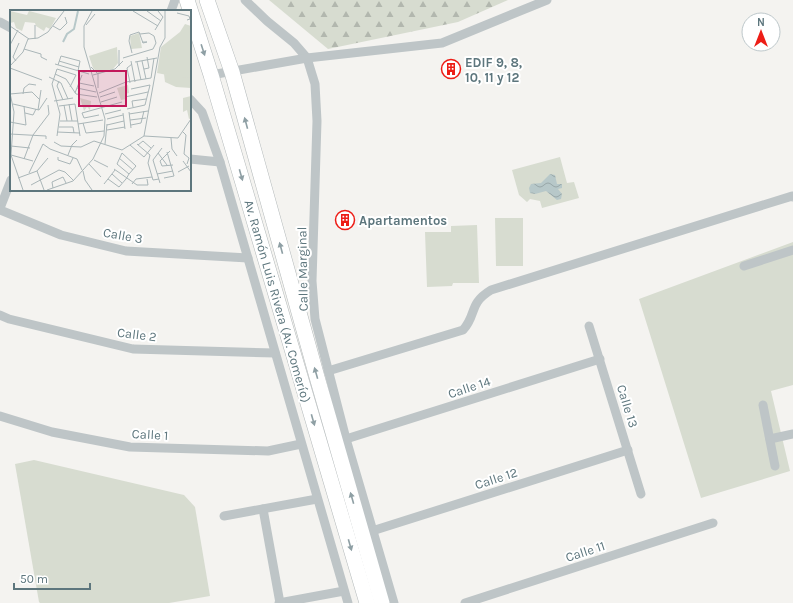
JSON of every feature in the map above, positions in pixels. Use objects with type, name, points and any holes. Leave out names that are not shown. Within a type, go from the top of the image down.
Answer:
[{"type":"highway","name":"Av. Ramón Luis Rivera (Av. Comerío)","points":[[186,0],[189,10]]},
{"type":"highway","name":"Av. Ramón Luis Rivera (Av. Comerío)","points":[[206,0],[232,72],[316,376],[382,603]]},
{"type":"highway","name":"Av. Ramón Luis Rivera (Av. Comerío)","points":[[191,14],[212,75],[367,603]]},
{"type":"street","points":[[171,10],[175,0]]},
{"type":"street","name":"Calle Marginal","points":[[245,0],[267,21],[294,43],[307,58],[315,84],[316,121],[312,281],[315,319],[346,439],[394,603]]},
{"type":"street","points":[[212,75],[307,58],[442,43],[547,0]]},
{"type":"street","points":[[0,22],[10,27]]},
{"type":"street","points":[[191,100],[202,112],[220,162],[348,603]]},
{"type":"street","points":[[191,159],[220,162]]},
{"type":"street","points":[[0,209],[10,183]]},
{"type":"street","points":[[328,371],[463,330],[468,325],[478,299],[491,290],[784,198],[793,197]]},
{"type":"street","name":"Calle 3","points":[[0,209],[61,235],[126,251],[248,258]]},
{"type":"street","points":[[744,266],[793,250]]},
{"type":"street","name":"Calle 2","points":[[0,315],[9,319],[134,349],[275,353]]},
{"type":"street","name":"Calle 13","points":[[589,326],[642,494]]},
{"type":"street","name":"Calle 14","points":[[346,439],[600,359]]},
{"type":"street","points":[[763,405],[775,466]]},
{"type":"street","name":"Calle 1","points":[[0,416],[52,432],[130,446],[268,451],[301,444]]},
{"type":"street","points":[[770,439],[793,434]]},
{"type":"street","name":"Calle 12","points":[[372,531],[628,450]]},
{"type":"street","points":[[224,516],[317,499]]},
{"type":"street","points":[[263,509],[279,603],[344,591]]},
{"type":"street","name":"Calle 11","points":[[465,603],[713,523]]},
{"type":"green space","points":[[269,0],[508,0],[458,22],[328,49]]},
{"type":"green space","points":[[560,157],[567,183],[574,182],[579,198],[542,208],[540,201],[530,199],[527,202],[519,195],[512,170]]},
{"type":"green space","points":[[495,218],[523,218],[523,266],[496,266]]},
{"type":"green space","points":[[477,225],[479,283],[453,283],[452,286],[427,287],[425,232],[451,232],[451,226]]},
{"type":"green space","points":[[793,242],[793,385],[771,391],[790,471],[701,498],[639,299]]},
{"type":"green space","points":[[34,460],[184,495],[195,507],[210,596],[169,603],[40,603],[15,464]]},
{"type":"water","points":[[550,174],[555,175],[557,184],[562,184],[562,188],[558,189],[562,194],[561,199],[557,200],[546,191],[535,194],[530,193],[529,188],[531,184],[541,183]]},
{"type":"place","name":"EDIF 9, 8, 10, 11 y 12","points":[[451,69]]},
{"type":"place","name":"Apartamentos","points":[[345,220]]}]
